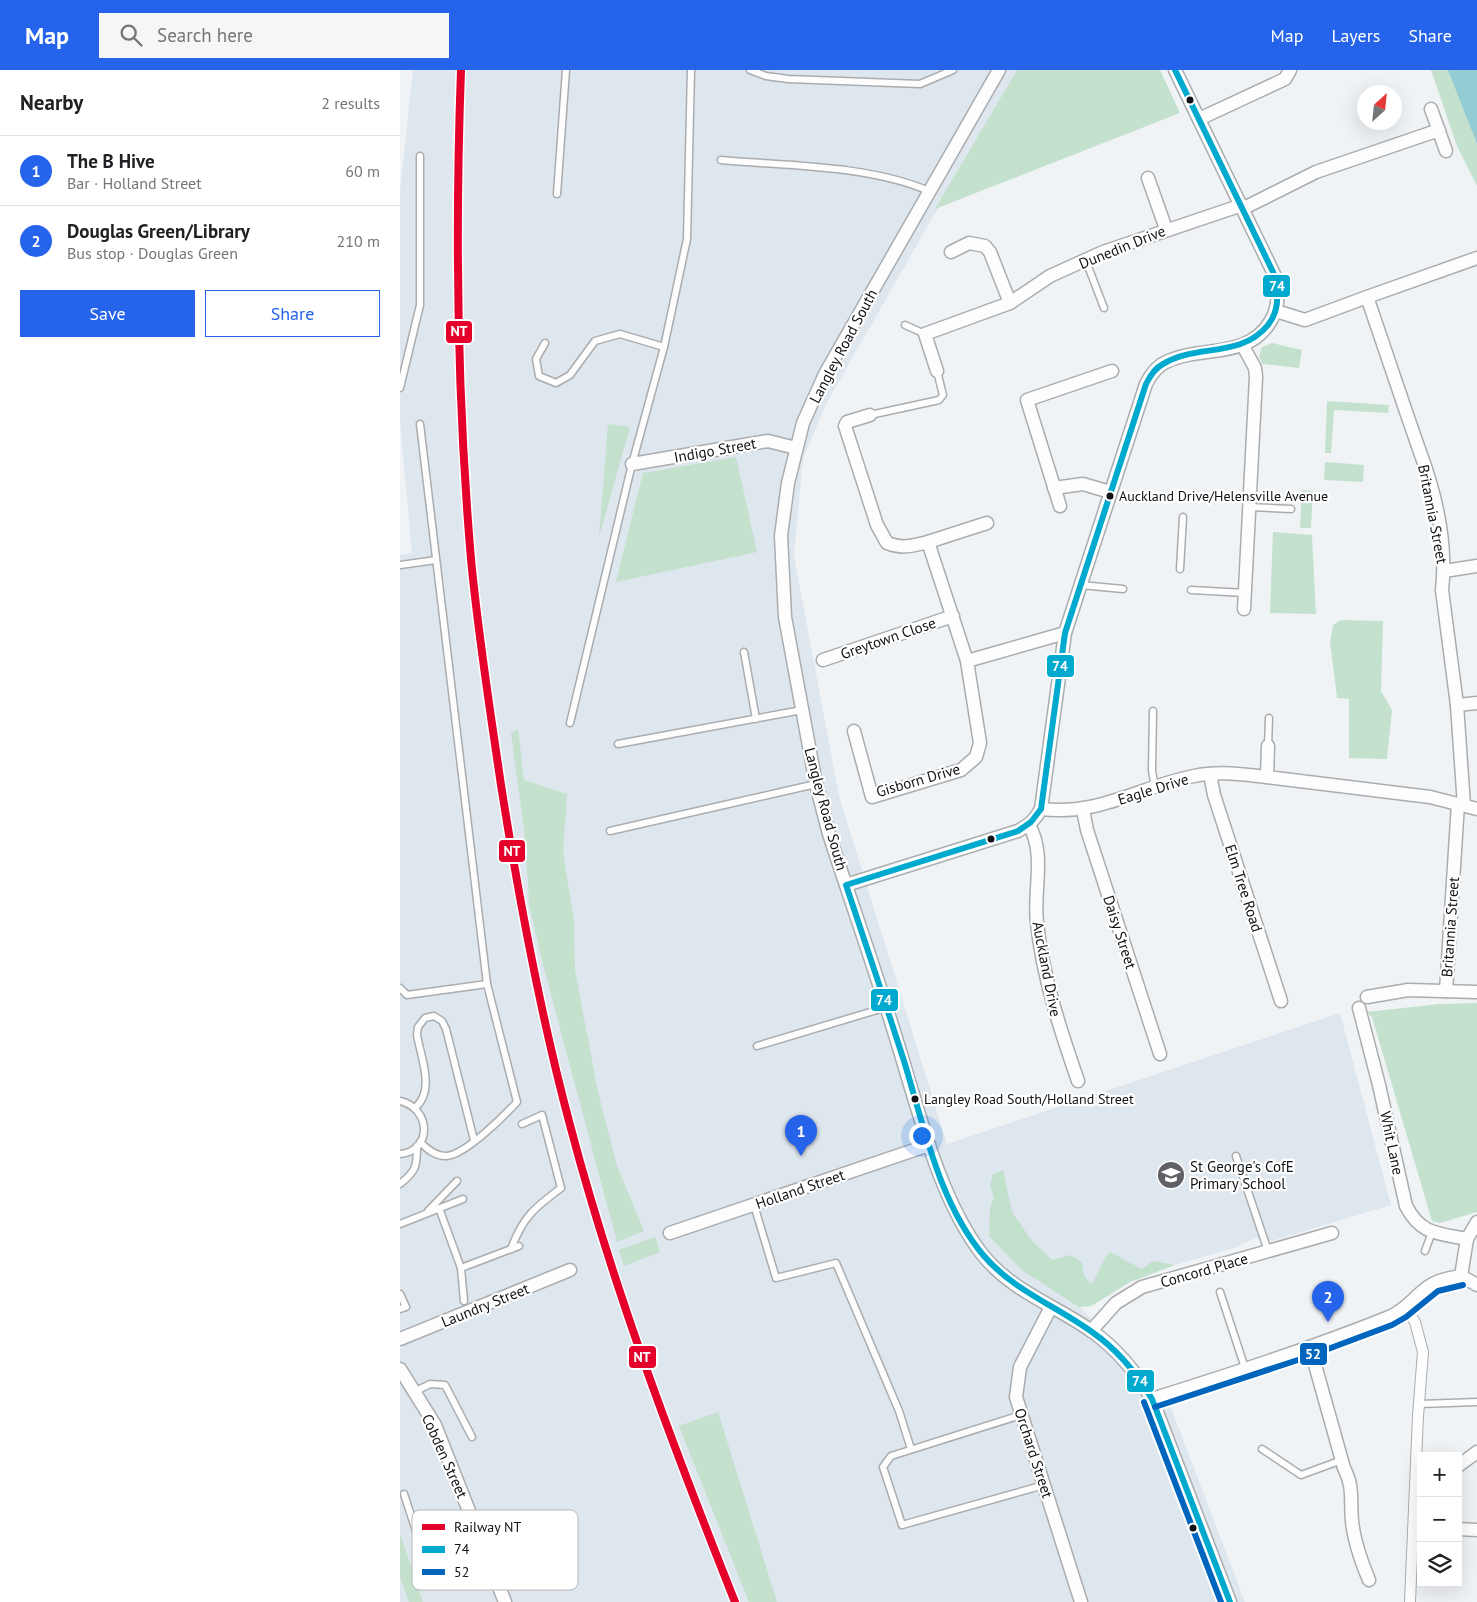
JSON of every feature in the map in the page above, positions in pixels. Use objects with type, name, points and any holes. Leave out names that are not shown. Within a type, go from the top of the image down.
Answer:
[{"type":"street","name":"Langley Road South","points":[[999,70],[825,374],[803,423],[784,509],[781,563],[785,617],[816,784],[846,885],[887,1007],[929,1145],[954,1208],[972,1241],[983,1256],[1009,1281],[1091,1331],[1122,1357],[1152,1399],[1230,1602]]},
{"type":"street","points":[[846,885],[1018,831],[1029,825],[1041,809],[1066,633],[1079,585],[1146,384],[1155,370],[1174,359],[1243,346],[1266,329],[1276,311],[1278,294],[1274,274],[1243,206],[1175,70]]},
{"type":"street","points":[[1199,119],[1285,79],[1290,70]]},
{"type":"street","points":[[1431,109],[1446,151]]},
{"type":"street","name":"Dunedin Drive","points":[[925,334],[1010,303],[1050,276],[1102,252],[1166,229],[1243,206],[1316,172],[1438,130]]},
{"type":"street","points":[[1148,178],[1166,229]]},
{"type":"street","points":[[951,252],[969,242],[985,246],[990,252],[1010,303]]},
{"type":"street","points":[[1276,311],[1305,320],[1477,258]]},
{"type":"street","name":"Britannia Street","points":[[1367,298],[1432,487],[1442,542],[1444,571],[1442,590],[1457,705],[1461,805],[1446,991]]},
{"type":"street","points":[[925,334],[936,371]]},
{"type":"street","points":[[1243,346],[1255,368],[1256,377],[1244,609]]},
{"type":"street","points":[[1060,506],[1027,400],[1112,371]]},
{"type":"street","points":[[870,415],[847,422],[845,426],[882,537],[887,543],[904,548],[986,523]]},
{"type":"street","name":"Indigo Street","points":[[632,464],[768,441],[796,448]]},
{"type":"street","points":[[1054,488],[1083,484],[1110,492]]},
{"type":"street","points":[[928,542],[967,661],[1066,633]]},
{"type":"street","points":[[1444,571],[1477,566]]},
{"type":"street","name":"Greytown Close","points":[[824,660],[953,616]]},
{"type":"street","name":"Gisborn Drive","points":[[854,731],[872,797],[961,770],[976,757],[980,742],[967,661]]},
{"type":"street","points":[[1457,705],[1477,703]]},
{"type":"street","points":[[1267,777],[1268,746]]},
{"type":"street","name":"Eagle Drive","points":[[1041,809],[1083,810],[1155,787],[1210,774],[1267,777],[1392,792],[1477,809]]},
{"type":"street","name":"Elm Tree Road","points":[[1210,774],[1214,795],[1281,1001]]},
{"type":"street","name":"Daisy Street","points":[[1083,810],[1087,830],[1160,1054]]},
{"type":"street","name":"Auckland Drive","points":[[1029,825],[1037,844],[1036,921],[1048,990],[1078,1081]]},
{"type":"street","points":[[1367,997],[1408,990],[1477,992]]},
{"type":"street","name":"Whit Lane","points":[[1359,1008],[1379,1085],[1406,1206],[1412,1219],[1432,1232],[1467,1240]]},
{"type":"street","name":"Holland Street","points":[[670,1233],[929,1145]]},
{"type":"street","points":[[1460,1276],[1467,1240],[1477,1222]]},
{"type":"street","name":"Concord Place","points":[[1091,1331],[1116,1303],[1142,1287],[1332,1233]]},
{"type":"street","name":"Laundry Street","points":[[400,1339],[570,1270]]},
{"type":"street","points":[[1152,1399],[1310,1346],[1391,1316],[1406,1308],[1431,1285],[1444,1279],[1460,1276],[1477,1285]]},
{"type":"street","name":"Orchard Street","points":[[1051,1307],[1020,1367],[1016,1397],[1081,1602]]},
{"type":"street","points":[[1406,1308],[1415,1322],[1423,1352],[1410,1602]]},
{"type":"street","points":[[1310,1346],[1342,1460],[1352,1483],[1352,1520],[1356,1547],[1369,1580]]},
{"type":"street","name":"Cobden Street","points":[[400,1369],[435,1426],[468,1510]]},
{"type":"street","points":[[1462,1463],[1477,1452]]},
{"type":"street","points":[[1462,1530],[1477,1530]]},
{"type":"street","name":"Cobden Street","points":[[500,1590],[505,1602]]},
{"type":"lane","points":[[557,194],[566,70]]},
{"type":"lane","points":[[570,723],[632,464],[664,347],[687,239],[691,70]]},
{"type":"lane","points":[[750,70],[766,76],[788,79],[920,84],[953,70]]},
{"type":"lane","points":[[400,388],[420,305],[420,156]]},
{"type":"lane","points":[[721,160],[868,173],[904,181],[929,191]]},
{"type":"lane","points":[[1086,261],[1104,308]]},
{"type":"lane","points":[[905,325],[925,334]]},
{"type":"lane","points":[[545,343],[536,359],[540,376],[556,383],[570,375],[595,341],[620,334],[664,347]]},
{"type":"lane","points":[[870,415],[939,400],[943,395],[936,371]]},
{"type":"lane","points":[[418,1144],[434,1153],[447,1156],[457,1153],[518,1102],[487,984],[420,424]]},
{"type":"lane","points":[[1249,507],[1291,508]]},
{"type":"lane","points":[[1180,569],[1183,517]]},
{"type":"lane","points":[[400,565],[436,560]]},
{"type":"lane","points":[[1079,585],[1123,589]]},
{"type":"lane","points":[[1190,590],[1246,593]]},
{"type":"lane","points":[[744,652],[756,719]]},
{"type":"lane","points":[[618,744],[802,710]]},
{"type":"lane","points":[[1153,710],[1152,771],[1155,787]]},
{"type":"lane","points":[[1268,746],[1269,718]]},
{"type":"lane","points":[[610,831],[816,784]]},
{"type":"lane","points":[[400,988],[407,995],[487,984]]},
{"type":"lane","points":[[757,1046],[887,1007]]},
{"type":"lane","points":[[416,1108],[422,1101],[427,1089],[417,1035],[418,1027],[424,1018],[434,1016],[442,1021],[446,1029],[474,1140]]},
{"type":"lane","points":[[400,1100],[416,1108],[424,1124],[418,1144],[417,1162],[413,1174],[400,1184]]},
{"type":"lane","points":[[511,1249],[518,1230],[534,1208],[561,1188],[542,1115],[522,1124]]},
{"type":"lane","points":[[400,1154],[418,1144]]},
{"type":"lane","points":[[1236,1156],[1268,1251]]},
{"type":"lane","points":[[426,1214],[457,1181]]},
{"type":"lane","points":[[400,1224],[463,1199]]},
{"type":"lane","points":[[754,1205],[776,1278],[836,1263],[899,1411],[912,1449]]},
{"type":"lane","points":[[439,1208],[461,1268],[464,1301]]},
{"type":"lane","points":[[1425,1252],[1432,1232]]},
{"type":"lane","points":[[461,1268],[519,1246]]},
{"type":"lane","points":[[1220,1292],[1245,1368]]},
{"type":"lane","points":[[400,1294],[406,1307],[400,1309]]},
{"type":"lane","points":[[414,1392],[430,1384],[445,1385],[472,1437]]},
{"type":"lane","points":[[1420,1404],[1477,1402]]},
{"type":"lane","points":[[1021,1415],[892,1456],[882,1467],[902,1525],[1044,1485]]},
{"type":"lane","points":[[1262,1449],[1301,1475],[1342,1460]]},
{"type":"lane","points":[[404,1494],[412,1519]]},
{"type":"shaded area","points":[[413,70],[1017,70],[826,404],[803,459],[794,556],[839,796],[947,1144],[1340,1013],[1391,1205],[1272,1241],[1255,1238],[1234,1248],[1175,1265],[1130,1282],[1091,1306],[1080,1307],[1170,1405],[1245,1602],[400,1602],[400,1349],[403,1347],[400,1340],[400,555],[412,553],[400,421],[400,191]]},
{"type":"green space","points":[[1017,70],[1160,70],[1180,113],[935,209]]},
{"type":"green space","points":[[1431,70],[1448,70],[1477,144],[1477,186],[1457,146]]},
{"type":"green space","points":[[1272,343],[1302,350],[1299,368],[1262,364],[1259,356],[1262,347]]},
{"type":"green space","points":[[1327,401],[1389,405],[1388,413],[1334,410],[1331,453],[1325,453]]},
{"type":"green space","points":[[608,424],[630,427],[599,537]]},
{"type":"green space","points":[[736,457],[757,552],[616,582],[643,473]]},
{"type":"green space","points":[[1325,462],[1364,465],[1363,482],[1324,480]]},
{"type":"green space","points":[[1302,490],[1313,491],[1311,528],[1300,528]]},
{"type":"green space","points":[[1273,532],[1312,535],[1316,614],[1270,613]]},
{"type":"green space","points":[[1341,620],[1383,621],[1381,691],[1392,710],[1387,759],[1349,758],[1349,699],[1337,698],[1330,642],[1333,625]]},
{"type":"green space","points":[[518,729],[524,780],[567,794],[563,852],[574,921],[575,970],[598,1092],[617,1166],[644,1231],[617,1242],[541,957],[529,903],[525,837],[511,733]]},
{"type":"green space","points":[[1477,1003],[1477,1212],[1440,1223],[1432,1221],[1372,1017],[1367,1012],[1439,1004]]},
{"type":"green space","points":[[1003,1170],[1012,1212],[1032,1241],[1052,1260],[1070,1255],[1082,1262],[1084,1276],[1091,1284],[1104,1259],[1110,1252],[1142,1269],[1153,1261],[1175,1265],[1130,1282],[1091,1306],[1079,1307],[1023,1271],[989,1236],[990,1207],[994,1198],[990,1185],[993,1174]]},
{"type":"green space","points":[[655,1237],[660,1252],[624,1266],[619,1250]]},
{"type":"green space","points":[[718,1412],[777,1602],[749,1602],[679,1426]]},
{"type":"green space","points":[[400,1533],[412,1569],[412,1590],[419,1590],[423,1602],[409,1602],[400,1577]]},
{"type":"water","points":[[1448,70],[1477,70],[1477,144],[1449,73]]},
{"type":"rail line","name":"NT","points":[[461,70],[458,253],[460,376],[466,498],[481,644],[515,871],[531,956],[559,1083],[605,1246],[645,1366],[735,1602]]},
{"type":"transit line","name":"74","points":[[1175,70],[1274,274],[1277,287],[1275,313],[1268,325],[1257,336],[1231,347],[1176,358],[1158,368],[1146,384],[1065,633],[1041,809],[1031,822],[1018,831],[846,885],[904,1061],[926,1137],[944,1188],[955,1212],[968,1235],[995,1268],[1021,1288],[1101,1339],[1126,1362],[1140,1380],[1152,1399],[1230,1602]]},
{"type":"transit line","name":"52","points":[[1155,1407],[1304,1358],[1392,1325],[1406,1317],[1438,1291],[1463,1285]]},
{"type":"transit line","name":"52","points":[[1144,1402],[1221,1602]]},
{"type":"place","name":"Auckland Drive/Helensville Avenue","points":[[1110,496]]},
{"type":"place","name":"Langley Road South/Holland Street","points":[[915,1099]]},
{"type":"place","name":"The B Hive","points":[[801,1156]]},
{"type":"place","name":"St George's CofE Primary School","points":[[1171,1175]]},
{"type":"place","name":"Douglas Green/Library","points":[[1328,1322]]}]
